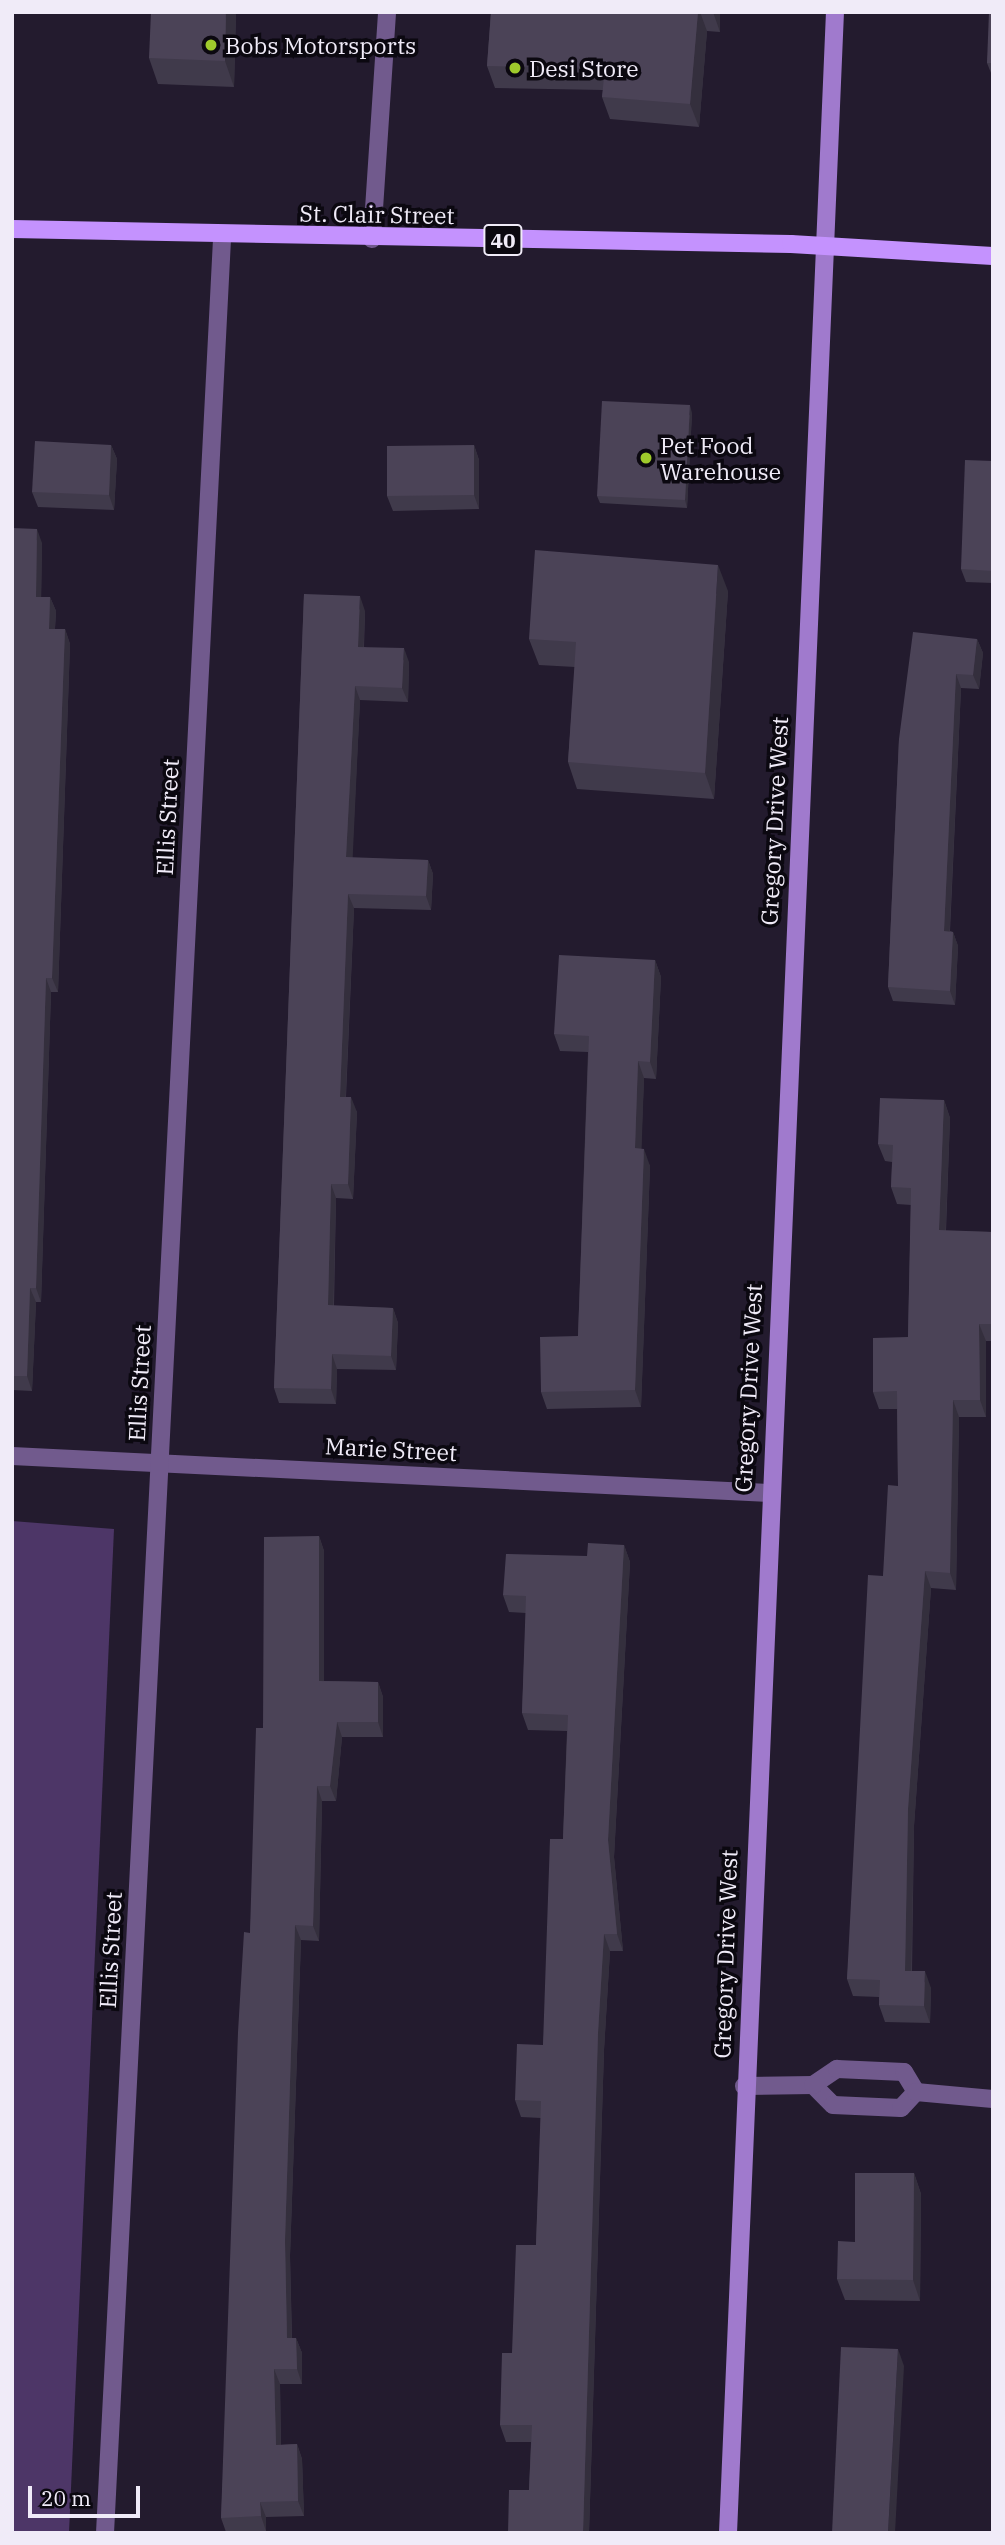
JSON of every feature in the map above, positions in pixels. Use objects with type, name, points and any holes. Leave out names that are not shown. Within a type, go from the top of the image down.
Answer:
[{"type":"main road","name":"St. Clair Street","points":[[12,229],[372,239],[825,245],[993,256]]},
{"type":"street","points":[[372,239],[387,12]]},
{"type":"street","name":"Gregory Drive West","points":[[727,2533],[768,1493],[835,12]]},
{"type":"street","name":"Ellis Street","points":[[105,2533],[222,236]]},
{"type":"street","name":"Marie Street","points":[[12,1456],[160,1461],[768,1493]]},
{"type":"street","points":[[744,2086],[813,2085],[836,2069],[904,2072],[916,2092]]},
{"type":"street","points":[[813,2085],[833,2105],[901,2108],[916,2092]]},
{"type":"street","points":[[916,2092],[993,2099]]},
{"type":"shaded area","points":[[12,1521],[114,1529],[69,2533],[12,2533]]},
{"type":"building","points":[[151,12],[226,12],[225,61],[149,58]]},
{"type":"building","points":[[491,12],[698,12],[690,104],[602,97],[605,68],[487,66]]},
{"type":"building","points":[[989,12],[993,12],[993,63],[987,63]]},
{"type":"building","name":"Pet Food Warehouse","points":[[602,401],[690,405],[685,500],[597,496]]},
{"type":"building","points":[[35,441],[111,445],[109,495],[32,492]]},
{"type":"building","points":[[474,445],[474,495],[387,496],[387,446]]},
{"type":"building","points":[[965,460],[993,461],[993,571],[961,569]]},
{"type":"building","points":[[12,528],[37,529],[36,597],[50,597],[49,629],[65,629],[52,978],[46,978],[36,1288],[30,1288],[27,1376],[12,1376]]},
{"type":"building","points":[[535,550],[718,565],[705,773],[568,762],[576,642],[529,639]]},
{"type":"building","points":[[304,594],[360,596],[358,647],[404,648],[402,688],[355,686],[346,857],[428,860],[426,896],[348,894],[340,1097],[351,1097],[348,1184],[331,1184],[328,1305],[393,1308],[391,1356],[332,1354],[331,1389],[274,1388]]},
{"type":"building","points":[[913,632],[977,639],[973,675],[956,674],[944,931],[953,932],[950,991],[888,987],[899,739]]},
{"type":"building","points":[[559,955],[655,960],[650,1062],[638,1061],[635,1148],[644,1149],[635,1390],[541,1392],[540,1337],[578,1336],[589,1036],[554,1034]]},
{"type":"building","points":[[880,1098],[944,1100],[939,1230],[993,1232],[993,1324],[979,1324],[980,1400],[953,1400],[950,1573],[925,1571],[908,1809],[905,1971],[925,1971],[924,2006],[879,2005],[880,1980],[847,1979],[868,1575],[883,1576],[888,1485],[898,1486],[897,1391],[873,1392],[873,1338],[908,1337],[911,1188],[891,1187],[893,1145],[878,1144]]},
{"type":"building","points":[[319,1536],[319,1681],[378,1682],[378,1722],[337,1722],[330,1786],[317,1786],[313,1926],[295,1925],[285,2241],[287,2338],[296,2338],[297,2369],[274,2369],[276,2445],[297,2444],[298,2501],[260,2502],[261,2516],[221,2518],[238,2032],[244,1932],[250,1933],[256,1728],[263,1728],[264,1537]]},
{"type":"building","points":[[588,1543],[624,1545],[608,1840],[617,1934],[604,1934],[598,2033],[583,2533],[508,2533],[509,2490],[529,2490],[532,2425],[500,2425],[502,2353],[512,2353],[516,2245],[536,2245],[541,2101],[515,2100],[517,2044],[543,2045],[550,1839],[563,1839],[568,1715],[522,1713],[526,1596],[503,1595],[506,1554],[587,1556]]},
{"type":"building","points":[[855,2173],[914,2173],[913,2280],[837,2279],[838,2241],[855,2242]]},
{"type":"building","points":[[841,2347],[898,2349],[888,2533],[832,2533]]},
{"type":"place","name":"Bobs Motorsports","points":[[211,45]]},
{"type":"place","name":"Desi Store","points":[[515,68]]},
{"type":"place","name":"Pet Food Warehouse","points":[[646,458]]}]
